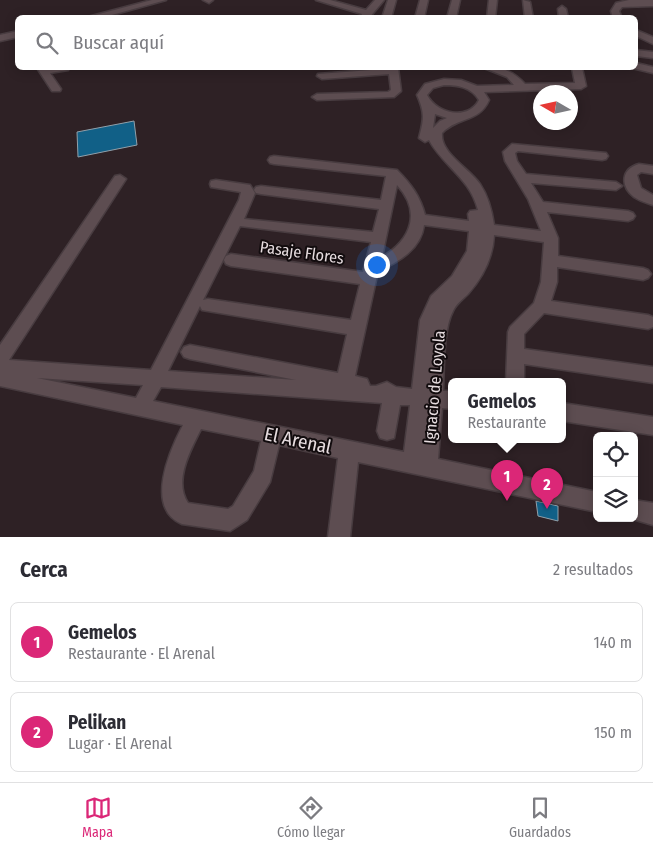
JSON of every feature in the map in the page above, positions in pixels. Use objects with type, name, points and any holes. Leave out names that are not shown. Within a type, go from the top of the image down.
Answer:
[{"type":"street","points":[[108,15],[121,13],[162,0]]},
{"type":"street","points":[[320,0],[366,15],[380,0]]},
{"type":"street","points":[[387,15],[392,0]]},
{"type":"street","points":[[419,15],[424,0]]},
{"type":"street","points":[[452,15],[456,0]]},
{"type":"street","points":[[491,15],[493,0]]},
{"type":"street","points":[[526,2],[528,15]]},
{"type":"street","points":[[617,15],[615,11],[618,5],[629,3],[653,4]]},
{"type":"street","points":[[638,27],[653,29]]},
{"type":"street","points":[[638,34],[653,41]]},
{"type":"street","points":[[0,38],[15,35]]},
{"type":"street","points":[[638,53],[653,55]]},
{"type":"street","points":[[638,66],[653,70]]},
{"type":"street","points":[[44,70],[56,89]]},
{"type":"street","points":[[322,76],[383,70]]},
{"type":"street","points":[[317,97],[390,95],[396,91],[393,70]]},
{"type":"street","points":[[495,70],[511,75],[522,88]]},
{"type":"street","points":[[441,78],[476,90],[581,86],[577,70]]},
{"type":"street","points":[[441,78],[460,83]]},
{"type":"street","name":"Ignacio de Loyola","points":[[441,78],[429,86],[422,95],[430,118],[425,137],[426,143],[456,170]]},
{"type":"street","points":[[427,106],[447,115],[461,116],[478,111],[483,106],[484,100],[476,90]]},
{"type":"street","name":"Ignacio de Loyola","points":[[420,465],[428,320],[437,301],[462,283],[482,228],[466,188],[456,170],[438,149],[434,140],[438,126],[445,121],[461,116]]},
{"type":"street","points":[[515,378],[516,332],[541,306],[549,282],[551,238],[538,206],[523,178],[511,161],[509,152],[511,148],[516,147],[602,156]]},
{"type":"street","points":[[274,160],[392,173],[412,193],[418,208],[419,219],[410,243],[400,254],[370,274]]},
{"type":"street","points":[[653,170],[640,168],[631,173],[631,180],[634,191],[644,198],[653,200]]},
{"type":"street","points":[[345,382],[356,328],[387,205],[392,173]]},
{"type":"street","points":[[523,178],[616,186]]},
{"type":"street","points":[[0,359],[120,179]]},
{"type":"street","points":[[141,407],[246,200],[248,193],[245,188],[216,184]]},
{"type":"street","points":[[261,190],[387,205]]},
{"type":"street","points":[[538,206],[628,216]]},
{"type":"street","points":[[419,219],[551,238]]},
{"type":"street","points":[[245,223],[378,238]]},
{"type":"street","name":"Pasaje Flores","points":[[231,260],[370,274]]},
{"type":"street","points":[[549,260],[643,274]]},
{"type":"street","points":[[208,305],[356,328]]},
{"type":"street","points":[[541,306],[648,322]]},
{"type":"street","points":[[190,352],[387,390],[392,397],[387,431]]},
{"type":"street","points":[[516,354],[653,375]]},
{"type":"street","points":[[0,367],[448,400]]},
{"type":"street","name":"El Arenal","points":[[0,378],[593,501]]},
{"type":"street","points":[[566,413],[653,426]]},
{"type":"street","points":[[196,419],[184,443],[173,478],[173,498],[182,514],[230,520],[240,513],[263,475],[272,434]]},
{"type":"street","points":[[340,537],[349,450]]},
{"type":"street","points":[[638,511],[653,514]]},
{"type":"building","points":[[134,121],[137,145],[78,157],[77,132]]},
{"type":"building","points":[[536,501],[558,506],[558,521],[538,516]]},
{"type":"place","name":"Gemelos","points":[[507,501]]},
{"type":"place","name":"Pelikan","points":[[547,509]]}]
